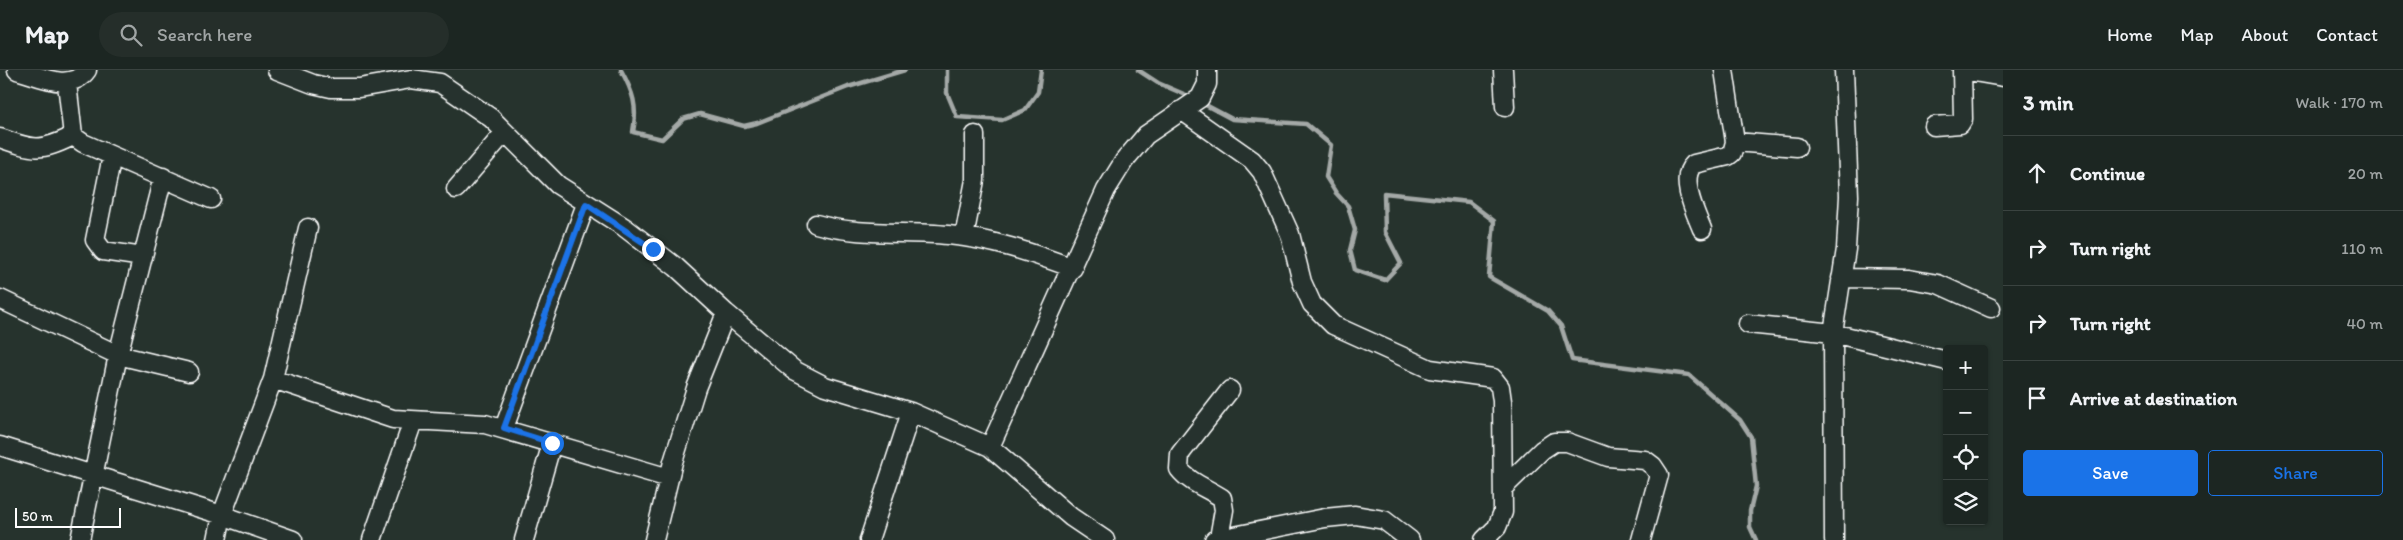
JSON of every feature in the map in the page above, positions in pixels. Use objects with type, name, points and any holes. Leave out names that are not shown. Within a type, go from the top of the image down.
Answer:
[{"type":"street","points":[[17,70],[67,83],[79,79],[87,70]]},
{"type":"street","points":[[277,70],[313,84],[331,88],[359,88],[410,79],[440,83],[483,112],[551,179],[653,249],[726,314],[794,370],[834,389],[912,412],[990,447],[1071,517],[1106,540]]},
{"type":"street","points":[[990,447],[1073,268],[1106,190],[1124,161],[1146,135],[1200,98],[1207,84],[1207,70]]},
{"type":"street","points":[[1503,70],[1505,106]]},
{"type":"street","points":[[1702,229],[1690,200],[1688,182],[1690,168],[1694,164],[1728,156],[1732,153],[1735,142],[1724,70]]},
{"type":"street","points":[[1834,540],[1833,332],[1846,249],[1848,196],[1844,70]]},
{"type":"street","points":[[1934,126],[1960,124],[1963,119],[1962,70],[2003,77]]},
{"type":"street","points":[[67,83],[72,136]]},
{"type":"street","points":[[1181,110],[1252,160],[1262,172],[1290,234],[1302,282],[1312,304],[1333,325],[1430,369],[1493,378],[1500,387],[1502,401],[1503,512],[1496,527],[1484,540]]},
{"type":"street","points":[[456,189],[505,132]]},
{"type":"street","points":[[964,237],[976,180],[975,135]]},
{"type":"street","points":[[0,138],[36,148],[49,147],[72,136]]},
{"type":"street","points":[[72,136],[112,156],[211,199]]},
{"type":"street","points":[[1735,142],[1797,147]]},
{"type":"street","points":[[112,156],[95,240],[103,251],[143,257]]},
{"type":"street","points":[[80,540],[118,355],[163,178]]},
{"type":"street","points":[[504,428],[586,204]]},
{"type":"street","points":[[816,224],[853,231],[964,237],[1018,248],[1073,268]]},
{"type":"street","points":[[217,540],[222,515],[273,379],[308,228]]},
{"type":"street","points":[[1841,278],[1909,279],[1938,284],[1991,308]]},
{"type":"street","points":[[0,299],[118,355],[189,372]]},
{"type":"street","points":[[654,540],[669,478],[696,388],[726,314]]},
{"type":"street","points":[[1748,324],[1833,332],[1943,360]]},
{"type":"street","points":[[273,379],[392,419],[474,423],[504,428],[669,478]]},
{"type":"street","points":[[1230,390],[1180,454],[1179,470],[1187,480],[1207,488],[1222,498],[1224,510],[1217,539],[1325,518],[1355,515],[1384,520],[1410,540]]},
{"type":"street","points":[[868,540],[912,412]]},
{"type":"street","points":[[372,540],[413,421]]},
{"type":"street","points":[[1503,488],[1542,450],[1554,442],[1567,442],[1608,456],[1645,460],[1653,466],[1659,475],[1641,540]]},
{"type":"street","points":[[524,540],[552,443]]},
{"type":"street","points":[[0,446],[222,515],[294,540]]},
{"type":"waterway","points":[[621,70],[629,85],[635,107],[633,132],[662,139],[683,119],[700,114],[744,126],[757,123],[848,87],[905,70]]},
{"type":"waterway","points":[[947,70],[947,93],[957,117],[1002,120],[1025,110],[1038,92],[1041,70]]},
{"type":"waterway","points":[[1138,70],[1158,83],[1193,98]]},
{"type":"waterway","points":[[1200,102],[1232,119],[1306,124],[1331,145],[1326,177],[1336,193],[1348,206],[1355,230],[1350,250],[1355,270],[1385,280],[1401,263],[1385,232],[1384,193],[1469,202],[1494,221],[1489,277],[1548,311],[1561,326],[1572,360],[1689,375],[1740,420],[1751,437],[1756,486],[1750,511],[1750,527],[1756,540]]},
{"type":"route","points":[[552,443],[504,428],[586,204],[624,227],[653,249]]}]
